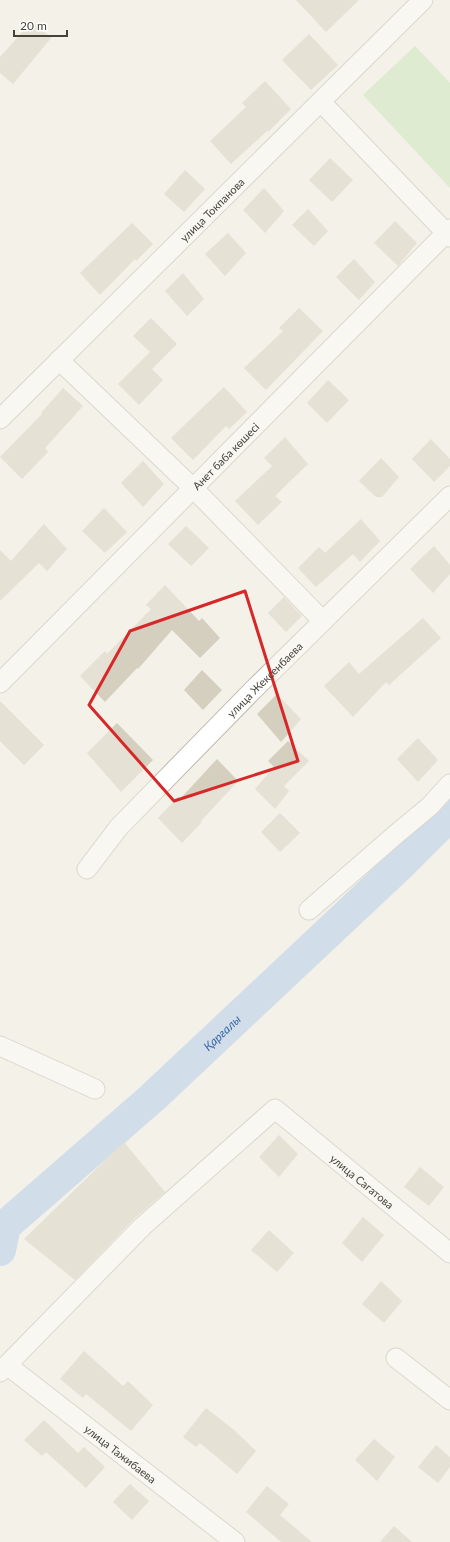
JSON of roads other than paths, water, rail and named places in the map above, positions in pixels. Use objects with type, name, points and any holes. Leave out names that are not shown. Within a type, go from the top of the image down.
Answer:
[{"type":"street","name":"улица Токпанова","points":[[0,419],[423,0]]},
{"type":"street","points":[[321,102],[449,233]]},
{"type":"street","name":"Анет баба көшесі","points":[[0,683],[449,233]]},
{"type":"street","points":[[59,360],[193,488],[324,621]]},
{"type":"street","name":"улица Жексенбаева","points":[[86,870],[119,827],[253,690],[450,496]]},
{"type":"street","points":[[309,910],[430,806],[450,784]]},
{"type":"street","points":[[0,1046],[95,1089]]},
{"type":"street","name":"улица Сагатова","points":[[4,1368],[143,1226],[275,1109],[450,1254]]},
{"type":"street","points":[[396,1358],[450,1400]]},
{"type":"street","name":"улица Тажибаева","points":[[4,1368],[235,1542]]},
{"type":"waterway","name":"Қарғалы","points":[[0,1250],[5,1226],[152,1098],[401,864],[450,815]]}]
